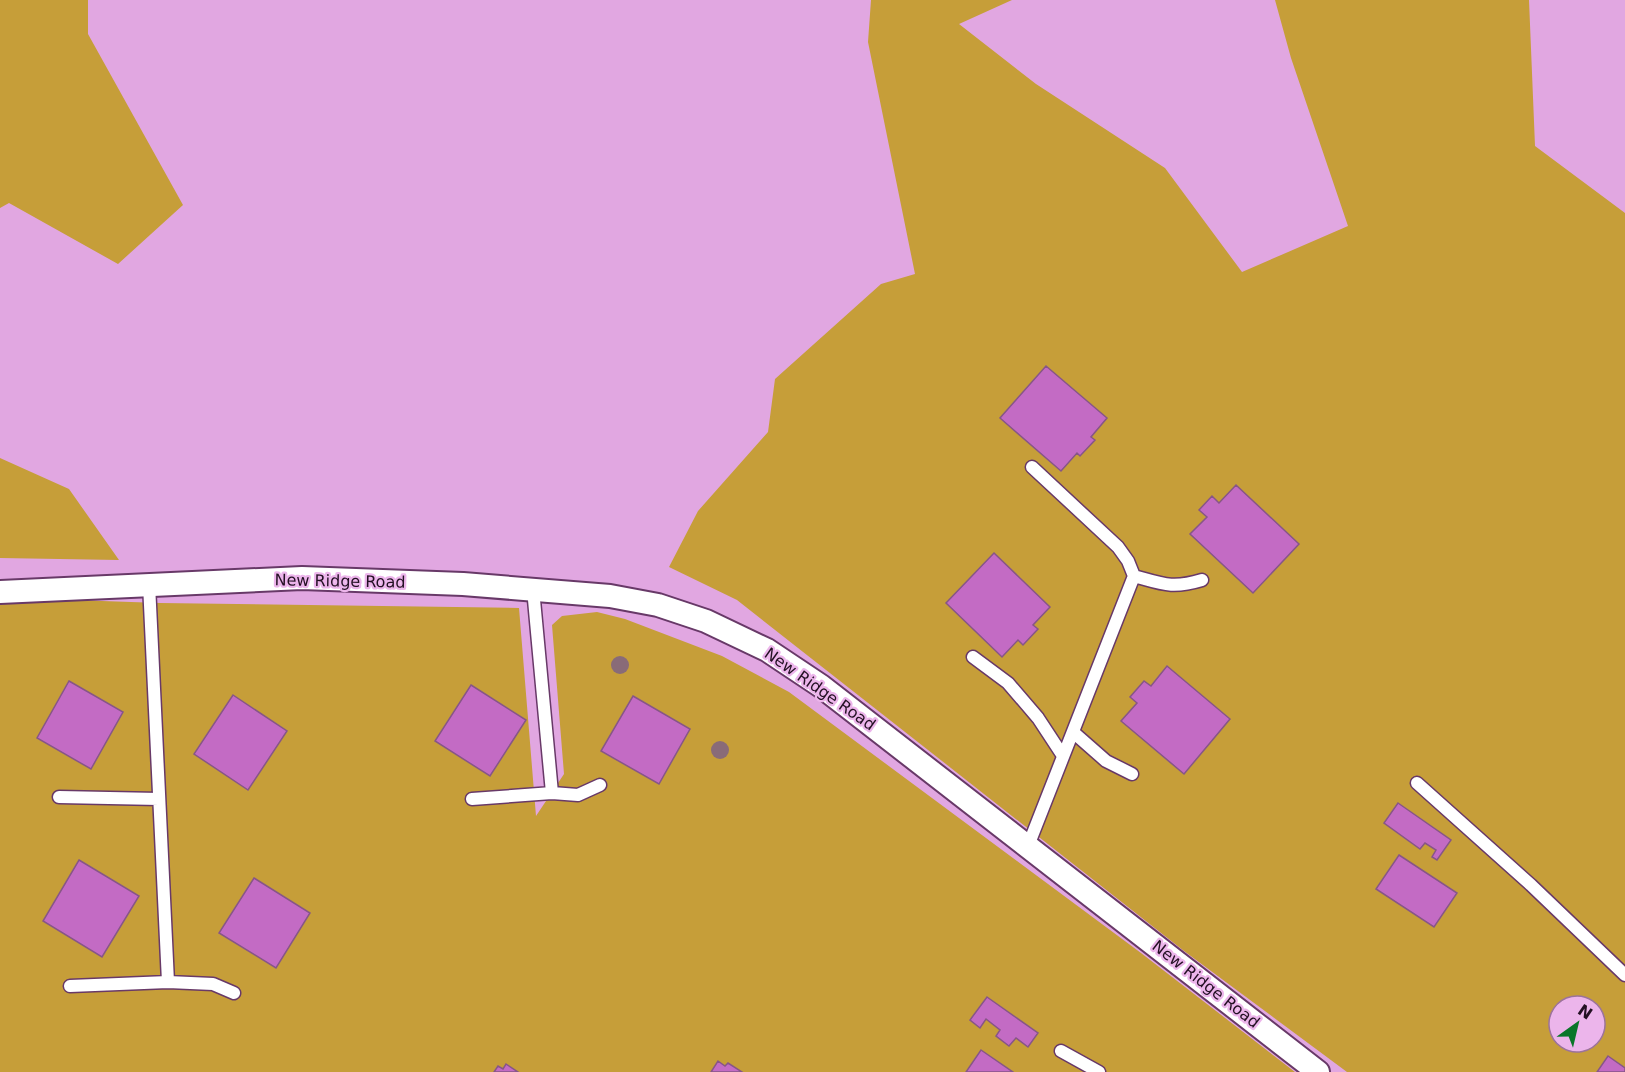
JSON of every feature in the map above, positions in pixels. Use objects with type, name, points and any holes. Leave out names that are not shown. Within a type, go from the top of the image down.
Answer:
[{"type":"street","name":"New Ridge Road","points":[[0,592],[302,578],[464,584],[610,596],[658,605],[706,621],[767,650],[821,686],[1318,1072]]},
{"type":"lane","points":[[1028,846],[1134,576],[1128,561],[1118,547],[1032,466]]},
{"type":"lane","points":[[1134,576],[1167,585],[1183,585],[1202,580]]},
{"type":"lane","points":[[149,584],[168,982]]},
{"type":"lane","points":[[533,589],[552,793]]},
{"type":"lane","points":[[974,657],[1008,683],[1038,718],[1063,756]]},
{"type":"lane","points":[[1073,732],[1106,761],[1132,774]]},
{"type":"lane","points":[[1417,783],[1531,885],[1625,975]]},
{"type":"lane","points":[[472,799],[552,793],[578,795],[600,785]]},
{"type":"lane","points":[[59,797],[159,799]]},
{"type":"lane","points":[[70,986],[168,982],[213,984],[234,993]]},
{"type":"lane","points":[[1061,1052],[1099,1072]]},
{"type":"shaded area","points":[[0,0],[1625,0],[1625,1072],[0,1072]]},
{"type":"shaded area","points":[[0,0],[88,0],[88,34],[183,205],[118,264],[9,203],[0,208]]},
{"type":"shaded area","points":[[871,0],[1012,0],[959,24],[1036,84],[1165,168],[1242,272],[1348,226],[1291,58],[1275,0],[1529,0],[1535,146],[1625,213],[1625,1072],[1347,1072],[1184,951],[737,600],[669,567],[698,511],[768,432],[775,379],[881,284],[915,274],[868,42]]},
{"type":"shaded area","points":[[0,458],[69,489],[119,560],[0,558]]},
{"type":"shaded area","points":[[73,600],[519,608],[536,816],[564,774],[552,625],[562,616],[597,612],[625,619],[722,656],[789,692],[1141,953],[1295,1072],[0,1072],[0,604]]},
{"type":"building","points":[[1046,366],[1107,418],[1091,437],[1095,440],[1080,456],[1077,453],[1061,471],[1000,418]]},
{"type":"building","points":[[1236,485],[1299,544],[1253,593],[1190,534],[1207,517],[1199,510],[1212,496],[1219,503]]},
{"type":"building","points":[[994,553],[1050,607],[1033,625],[1038,629],[1023,645],[1018,640],[1002,657],[946,603]]},
{"type":"building","points":[[1167,666],[1230,719],[1184,774],[1121,721],[1137,703],[1130,697],[1144,681],[1151,686]]},
{"type":"building","points":[[69,681],[123,712],[91,769],[37,738]]},
{"type":"building","points":[[471,685],[526,720],[490,776],[435,741]]},
{"type":"building","points":[[233,695],[287,731],[248,790],[194,754]]},
{"type":"building","points":[[633,696],[690,729],[659,784],[601,751]]},
{"type":"building","points":[[1398,803],[1451,840],[1437,860],[1432,857],[1436,850],[1425,843],[1420,849],[1384,823]]},
{"type":"building","points":[[1399,855],[1457,893],[1434,927],[1376,889]]},
{"type":"building","points":[[79,860],[139,896],[102,957],[43,921]]},
{"type":"building","points":[[254,878],[310,913],[276,968],[219,933]]},
{"type":"building","points":[[987,997],[1038,1033],[1028,1047],[1016,1038],[1009,1046],[996,1036],[1000,1030],[986,1019],[980,1028],[970,1020]]},
{"type":"building","points":[[981,1050],[1013,1072],[966,1072]]},
{"type":"building","points":[[1608,1056],[1625,1068],[1625,1072],[1597,1072]]},
{"type":"building","points":[[718,1061],[725,1066],[728,1063],[742,1072],[711,1072]]},
{"type":"building","points":[[506,1064],[518,1072],[494,1072],[498,1066],[503,1069]]}]
